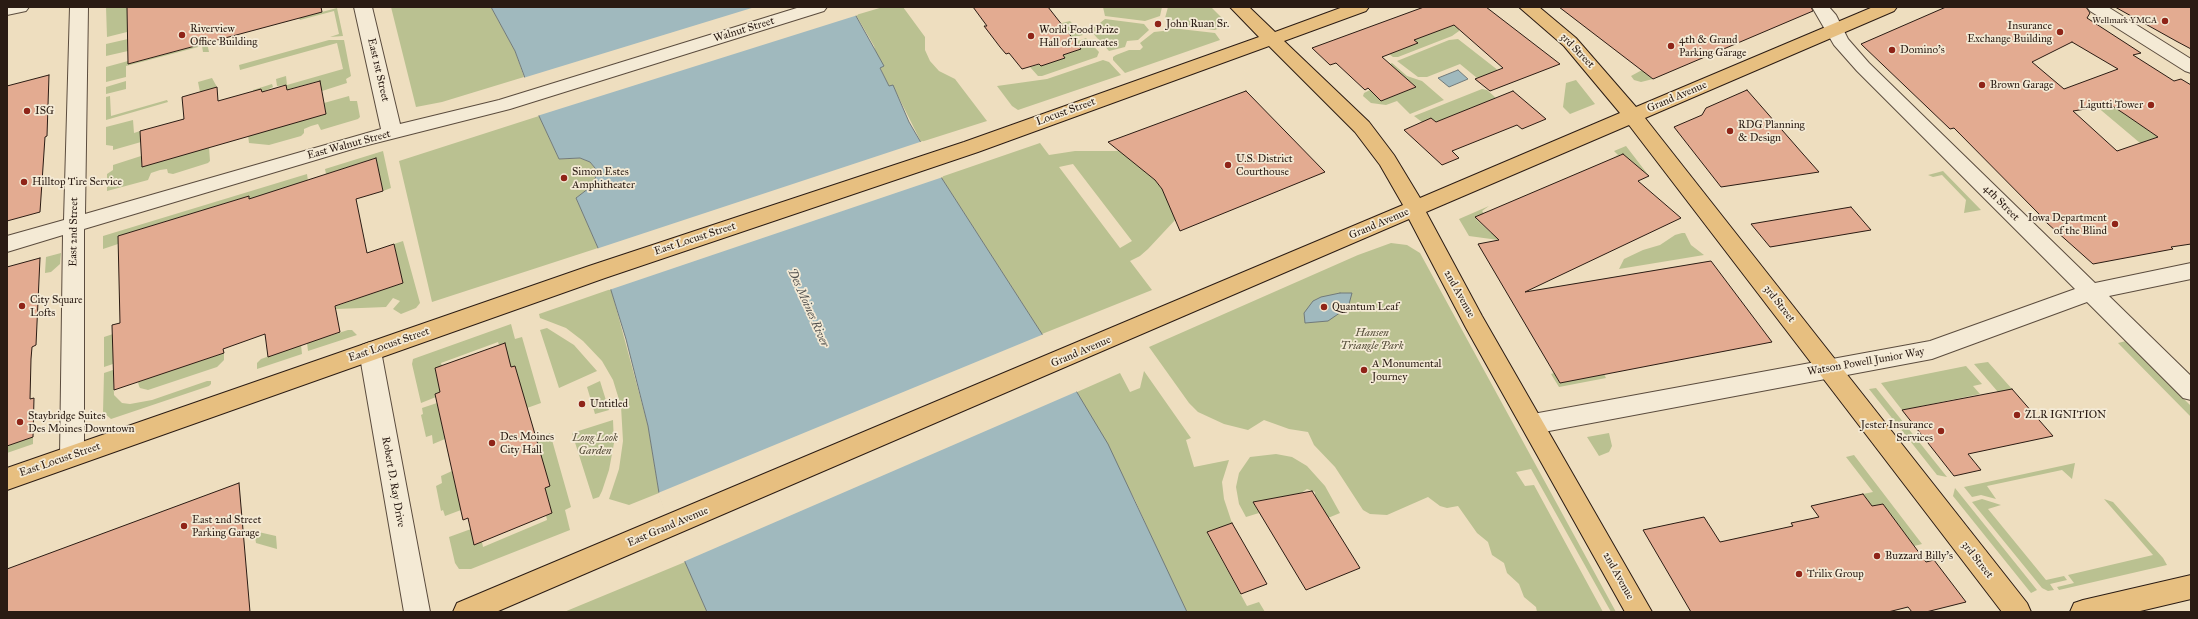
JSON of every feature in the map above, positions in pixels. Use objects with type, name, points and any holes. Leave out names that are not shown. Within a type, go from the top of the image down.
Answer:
[{"type":"main road","name":"2nd Avenue","points":[[1239,7],[1348,113],[1376,144],[1396,173],[1456,288],[1639,612]]},
{"type":"main road","name":"Locust Street","points":[[771,213],[970,147],[1360,7]]},
{"type":"main road","name":"3rd Street","points":[[1528,7],[1577,48],[1633,116],[2018,612]]},
{"type":"main road","name":"Grand Avenue","points":[[870,441],[1888,7]]},
{"type":"main road","name":"East Locust Street","points":[[7,479],[597,272],[771,213]]},
{"type":"main road","name":"East Grand Avenue","points":[[466,612],[870,441]]},
{"type":"main road","points":[[2083,612],[2191,587]]},
{"type":"street","points":[[7,10],[20,7]]},
{"type":"street","name":"East 2nd Street","points":[[72,456],[74,226],[79,7]]},
{"type":"street","name":"East 1st Street","points":[[363,7],[392,133]]},
{"type":"street","name":"Walnut Street","points":[[692,46],[818,7]]},
{"type":"street","points":[[2096,7],[2191,67]]},
{"type":"street","name":"4th Street","points":[[1820,8],[1827,15],[1840,41],[1863,67],[2191,391]]},
{"type":"street","name":"East Walnut Street","points":[[7,244],[74,226],[354,142],[503,104],[692,46]]},
{"type":"street","name":"Watson Powell Junior Way","points":[[1533,424],[1939,348],[2091,292],[2191,271]]},
{"type":"street","name":"Robert D. Ray Drive","points":[[370,352],[417,612]]},
{"type":"green space","points":[[106,7],[127,7],[127,32],[107,37]]},
{"type":"green space","points":[[391,7],[491,7],[515,51],[524,77],[442,102],[416,107]]},
{"type":"green space","points":[[883,7],[903,7],[925,37],[925,50],[930,61],[939,71],[955,79],[987,121],[921,142],[893,86],[889,87],[880,67],[874,46],[856,15]]},
{"type":"green space","points":[[1103,7],[1162,7],[1160,16],[1145,21],[1105,16]]},
{"type":"green space","points":[[1168,7],[1211,7],[1228,24],[1215,30],[1171,25],[1165,18]]},
{"type":"green space","points":[[337,8],[343,36],[330,37],[339,34],[334,11],[300,20],[299,18]]},
{"type":"green space","points":[[1105,19],[1144,24],[1149,30],[1138,40],[1127,41],[1125,47],[1109,51],[1089,29]]},
{"type":"green space","points":[[1070,21],[1083,35],[1072,38],[1067,33],[1070,32],[1062,23]]},
{"type":"green space","points":[[1459,23],[1459,31],[1452,36],[1398,57],[1393,57],[1389,54],[1417,43],[1414,40]]},
{"type":"green space","points":[[1171,28],[1215,33],[1220,40],[1125,73],[1113,60],[1113,57],[1116,55],[1129,50],[1140,50],[1143,47],[1140,43],[1154,32]]},
{"type":"green space","points":[[1086,38],[1099,52],[1097,57],[1042,76],[1038,76],[1030,67],[1065,58],[1063,55],[1081,49],[1075,42]]},
{"type":"green space","points":[[128,39],[128,51],[106,56],[106,44]]},
{"type":"green space","points":[[1458,39],[1508,78],[1510,83],[1496,89],[1496,80],[1488,74],[1477,78],[1460,64],[1427,77],[1418,77],[1397,61],[1449,40]]},
{"type":"green space","points":[[329,40],[344,40],[351,76],[346,79],[347,83],[322,91],[319,81],[289,89],[289,95],[263,102],[261,90],[253,92],[253,90],[272,84],[273,87],[265,91],[266,95],[274,92],[275,97],[279,95],[278,91],[286,89],[286,85],[277,86],[276,79],[286,76],[287,85],[343,69],[337,43],[240,70],[239,65]]},
{"type":"green space","points":[[207,43],[209,52],[203,52],[202,46],[126,66],[126,77],[106,82],[106,67],[128,61],[129,64]]},
{"type":"green space","points":[[1103,60],[1109,62],[1121,75],[1018,110],[1012,106],[997,86],[1047,79]]},
{"type":"green space","points":[[1392,63],[1407,76],[1422,81],[1444,100],[1410,114],[1397,101],[1386,105],[1371,103],[1363,96],[1364,93],[1370,90],[1381,101],[1416,87],[1397,70],[1392,72],[1385,66]]},
{"type":"green space","points":[[1642,70],[1653,79],[1641,82],[1634,80],[1631,76]]},
{"type":"green space","points":[[212,78],[217,87],[200,92],[198,82]]},
{"type":"green space","points":[[1576,80],[1595,104],[1570,114],[1563,107],[1566,83]]},
{"type":"green space","points":[[126,81],[126,89],[106,94],[106,87]]},
{"type":"green space","points":[[1482,89],[1487,90],[1496,98],[1436,122],[1422,122],[1414,116]]},
{"type":"green space","points":[[2092,92],[2158,137],[2146,141],[2146,148],[2083,95]]},
{"type":"green space","points":[[110,96],[111,116],[167,100],[168,102],[106,120],[106,97]]},
{"type":"green space","points":[[349,96],[350,101],[357,101],[360,117],[358,119],[321,130],[318,124],[311,126],[304,129],[304,133],[301,136],[269,145],[249,143],[248,135],[326,114],[324,103]]},
{"type":"green space","points":[[539,116],[559,159],[580,158],[590,162],[595,168],[596,176],[593,185],[576,198],[598,248],[432,302],[399,161]]},
{"type":"green space","points":[[133,120],[134,133],[140,131],[141,142],[113,150],[113,146],[106,145],[106,127]]},
{"type":"green space","points":[[1040,143],[1049,155],[1075,151],[1120,151],[1155,180],[1162,189],[1176,219],[1148,249],[1140,256],[1130,261],[1152,290],[1042,334],[941,177]],"holes":[[[1073,164],[1132,241],[1120,248],[1059,167]]]},
{"type":"green space","points":[[1626,146],[1649,176],[1623,154],[1613,157],[1618,155],[1614,151]]},
{"type":"green space","points":[[209,147],[210,161],[208,163],[173,174],[168,173],[167,169],[160,170],[151,173],[148,180],[107,191],[107,174],[113,170],[113,165],[141,156],[142,167]]},
{"type":"green space","points":[[383,151],[391,188],[383,191],[376,158],[326,174],[325,169]]},
{"type":"green space","points":[[1943,171],[1981,210],[1964,213],[1966,200],[1942,175],[1933,177],[1928,175]]},
{"type":"green space","points":[[307,174],[308,181],[249,199],[249,196],[118,236],[118,244],[103,249],[103,236]]},
{"type":"green space","points":[[1489,206],[1482,211],[1485,215],[1476,219],[1491,233],[1500,229],[1513,242],[1469,236],[1459,219]]},
{"type":"green space","points":[[1685,233],[1691,245],[1704,255],[1619,269],[1624,259],[1643,250],[1660,245],[1675,235]]},
{"type":"green space","points":[[403,241],[420,303],[416,308],[401,314],[393,309],[400,301],[393,298],[386,307],[336,309],[336,306],[403,283],[394,244]]},
{"type":"green space","name":"Hansen Triangle Park","points":[[1391,243],[1407,245],[1420,253],[1616,612],[1611,612],[1531,469],[1516,472],[1525,486],[1534,485],[1603,612],[1537,612],[1536,607],[1524,597],[1519,584],[1507,573],[1504,563],[1492,555],[1488,542],[1477,533],[1458,506],[1447,508],[1440,506],[1428,497],[1387,515],[1370,514],[1363,510],[1335,467],[1314,445],[1308,432],[1289,429],[1264,420],[1248,430],[1224,424],[1198,412],[1189,403],[1149,347],[1358,255]]},
{"type":"green space","points":[[61,253],[60,264],[51,272],[45,273],[46,257]]},
{"type":"green space","points":[[611,289],[648,426],[659,493],[629,505],[609,499],[619,469],[623,441],[621,406],[613,380],[602,361],[583,341],[566,328],[540,318],[539,314]]},
{"type":"green space","points":[[511,324],[515,339],[522,337],[541,403],[527,408],[515,366],[511,367],[504,343],[499,345],[498,342],[441,363],[442,366],[435,368],[440,392],[435,394],[436,397],[421,403],[412,364],[413,359]]},
{"type":"green space","points":[[547,328],[574,345],[597,371],[559,388],[540,330]]},
{"type":"green space","points":[[352,330],[357,335],[308,351],[307,343]]},
{"type":"green space","points":[[113,334],[113,364],[104,367],[104,337]]},
{"type":"green space","points":[[2126,341],[2191,406],[2191,417],[2118,343]]},
{"type":"green space","points":[[301,345],[302,354],[257,369],[257,363],[261,359]]},
{"type":"green space","points":[[224,353],[224,360],[217,367],[148,390],[140,388],[139,386],[138,382]]},
{"type":"green space","points":[[1988,362],[2012,389],[1998,392],[1974,364]]},
{"type":"green space","points":[[1966,366],[1982,384],[1973,386],[1980,394],[1902,410],[1881,383]]},
{"type":"green space","points":[[113,370],[114,395],[122,403],[130,404],[152,400],[207,381],[211,381],[211,384],[209,386],[111,419],[103,412],[104,373]]},
{"type":"green space","points":[[1144,371],[1191,438],[1186,440],[1194,467],[1229,460],[1222,482],[1224,499],[1232,523],[1207,533],[1247,606],[1259,602],[1265,612],[1187,612],[1135,500],[1077,392],[1120,373],[1130,392],[1140,388]]},
{"type":"green space","points":[[1554,373],[1560,383],[1604,374],[1606,378],[1559,387],[1551,374]]},
{"type":"green space","points":[[600,381],[609,410],[595,414],[587,387]]},
{"type":"green space","points":[[1876,388],[1947,477],[1937,475],[1869,389]]},
{"type":"green space","points":[[437,403],[445,439],[433,444],[432,435],[426,437],[421,415],[423,414],[422,408]]},
{"type":"green space","name":"Long Look Garden","points":[[613,420],[614,443],[609,470],[599,497],[593,499],[572,433]]},
{"type":"green space","points":[[550,433],[571,507],[565,510],[570,530],[471,569],[459,569],[455,563],[449,537],[471,529],[482,542],[483,547],[547,520],[546,515],[552,513],[545,488],[549,486],[536,438]]},
{"type":"green space","points":[[1609,433],[1612,446],[1609,452],[1599,456],[1587,437]]},
{"type":"green space","points":[[33,437],[33,444],[7,453],[7,446]]},
{"type":"green space","points":[[1276,454],[1292,457],[1307,466],[1325,486],[1340,513],[1328,518],[1315,496],[1315,492],[1307,489],[1301,493],[1253,502],[1259,513],[1246,517],[1239,504],[1236,487],[1239,473],[1250,457]]},
{"type":"green space","points":[[1854,455],[1922,544],[1914,546],[1883,504],[1872,506],[1863,494],[1873,492],[1846,457]]},
{"type":"green space","points":[[2075,463],[2072,479],[2062,470],[1987,486],[1996,499],[1981,495],[1972,497],[1964,487]]},
{"type":"green space","points":[[452,471],[461,510],[445,516],[443,510],[441,511],[436,486],[442,483],[441,476]]},
{"type":"green space","points":[[1955,488],[2037,590],[2031,593],[1953,496]]},
{"type":"green space","points":[[1982,499],[2001,505],[1988,509],[2046,580],[2064,576],[2067,580],[2050,584],[2054,590],[2048,591],[2042,588],[1972,502]]},
{"type":"green space","points":[[2104,499],[2113,502],[2163,558],[2167,565],[2059,590],[2057,587],[2074,583],[2068,575],[2153,555]]},
{"type":"green space","points":[[254,531],[276,536],[277,549],[256,543]]},
{"type":"green space","points":[[685,562],[707,612],[564,612]]},
{"type":"water","name":"Des Moines River","points":[[491,7],[851,7],[884,66],[880,68],[889,86],[893,85],[909,122],[941,177],[1042,334],[1108,444],[1187,612],[707,612],[685,562],[659,493],[648,426],[626,339],[598,248],[576,198],[593,185],[596,176],[595,168],[590,162],[580,158],[559,159],[539,116],[515,51]]},
{"type":"water","points":[[1458,70],[1468,79],[1449,87],[1438,78]]},
{"type":"water","points":[[1340,293],[1352,293],[1349,304],[1344,310],[1328,321],[1305,323],[1304,313],[1313,301],[1321,297]]},
{"type":"pier","points":[[755,7],[853,7],[858,15],[537,116],[523,78]]},
{"type":"pier","points":[[923,141],[943,177],[609,290],[596,249]]},
{"type":"pier","points":[[1044,334],[1078,391],[683,562],[658,493]]},
{"type":"building","name":"Riverview Office Building","points":[[127,7],[321,7],[322,12],[128,64]]},
{"type":"building","name":"World Food Prize Hall of Laureates","points":[[973,7],[1048,7],[1081,49],[1063,55],[1065,58],[1041,66],[1039,64],[1022,69],[1009,53],[1006,54],[1000,47],[984,26],[987,26]]},
{"type":"building","points":[[1424,7],[1486,7],[1560,64],[1490,91],[1475,79],[1503,68],[1454,25],[1414,40],[1418,43],[1382,57],[1416,87],[1381,101],[1368,88],[1365,90],[1336,63],[1330,65],[1312,48]]},
{"type":"building","name":"4th & Grand Parking Garage","points":[[1559,7],[1811,7],[1813,11],[1653,79]]},
{"type":"building","points":[[1946,7],[2086,7],[2090,13],[2087,18],[2141,53],[2133,55],[2174,81],[2181,79],[2191,85],[2191,244],[2171,247],[2173,249],[2093,264],[2038,215],[2040,215],[1954,128],[1950,129],[1861,44]],"holes":[[[2072,42],[2118,69],[2064,89],[2032,62]],[[2111,105],[2126,115],[2158,137],[2117,151],[2073,111]]]},
{"type":"building","name":"Wellmark YMCA","points":[[2115,7],[2191,7],[2191,49],[2176,41]]},
{"type":"building","points":[[49,75],[47,136],[45,137],[40,212],[7,221],[7,86]]},
{"type":"building","points":[[320,81],[326,114],[142,167],[140,131],[184,119],[182,97],[217,87],[218,101],[261,89],[262,92],[286,85],[287,90]]},
{"type":"building","name":"RDG Planning & Design","points":[[1747,90],[1819,172],[1721,187],[1674,127],[1702,115],[1706,108]]},
{"type":"building","name":"U.S. District Courthouse","points":[[1246,91],[1325,172],[1180,231],[1162,189],[1155,180],[1108,142]]},
{"type":"building","points":[[1513,91],[1546,119],[1522,129],[1517,125],[1452,151],[1459,158],[1442,165],[1404,130],[1431,118],[1436,122]]},
{"type":"building","points":[[1623,154],[1649,176],[1638,181],[1681,218],[1525,292],[1711,261],[1772,342],[1560,383],[1478,244],[1499,240],[1475,217]]},
{"type":"building","points":[[376,158],[383,191],[356,199],[367,253],[394,244],[403,283],[335,306],[340,332],[268,357],[265,334],[223,349],[224,353],[114,390],[112,325],[120,323],[118,236],[249,196],[249,199]]},
{"type":"building","points":[[1851,207],[1871,230],[1770,247],[1751,224]]},
{"type":"building","name":"City Square Lofts","points":[[40,258],[36,345],[32,347],[31,359],[30,399],[34,398],[33,437],[7,446],[7,267]]},
{"type":"building","name":"Des Moines City Hall","points":[[505,343],[511,367],[515,366],[550,486],[545,488],[552,513],[474,545],[468,518],[463,520],[435,394],[440,392],[435,368]]},
{"type":"building","points":[[2012,389],[2053,436],[1968,454],[1981,470],[1954,476],[1902,410]]},
{"type":"building","name":"East 2nd Street Parking Garage","points":[[239,483],[250,612],[7,612],[7,569]]},
{"type":"building","points":[[1312,491],[1360,568],[1306,590],[1253,502]]},
{"type":"building","points":[[1863,494],[1872,506],[1883,504],[1926,562],[1934,560],[1966,602],[1926,612],[1912,612],[1908,607],[1888,612],[1691,612],[1643,530],[1704,517],[1720,542],[1793,526],[1791,523],[1819,517],[1811,506]]},
{"type":"building","points":[[1232,523],[1267,584],[1241,594],[1207,532]]},
{"type":"place","name":"Wellmark YMCA","points":[[2165,21]]},
{"type":"place","name":"John Ruan Sr.","points":[[1158,24]]},
{"type":"place","name":"Insurance Exchange Building","points":[[2060,32]]},
{"type":"place","name":"Riverview Office Building","points":[[182,35]]},
{"type":"place","name":"World Food Prize Hall of Laureates","points":[[1031,36]]},
{"type":"place","name":"4th & Grand Parking Garage","points":[[1671,46]]},
{"type":"place","name":"Domino's","points":[[1892,50]]},
{"type":"place","name":"Brown Garage","points":[[1982,85]]},
{"type":"place","name":"Ligutti Tower","points":[[2151,105]]},
{"type":"place","name":"ISG","points":[[27,111]]},
{"type":"place","name":"RDG Planning & Design","points":[[1730,131]]},
{"type":"place","name":"U.S. District Courthouse","points":[[1228,165]]},
{"type":"place","name":"Simon Estes Amphitheater","points":[[564,178]]},
{"type":"place","name":"Hilltop Tire Service","points":[[24,182]]},
{"type":"place","name":"Iowa Department of the Blind","points":[[2115,224]]},
{"type":"place","name":"City Square Lofts","points":[[22,306]]},
{"type":"place","name":"Quantum Leaf","points":[[1324,307]]},
{"type":"place","name":"A Monumental Journey","points":[[1364,370]]},
{"type":"place","name":"Untitled","points":[[582,404]]},
{"type":"place","name":"ZLR IGNITION","points":[[2017,415]]},
{"type":"place","name":"Staybridge Suites Des Moines Downtown","points":[[20,422]]},
{"type":"place","name":"Jester Insurance Services","points":[[1941,431]]},
{"type":"place","name":"Des Moines City Hall","points":[[492,443]]},
{"type":"place","name":"East 2nd Street Parking Garage","points":[[184,526]]},
{"type":"place","name":"Buzzard Billy's","points":[[1877,556]]},
{"type":"place","name":"Trilix Group","points":[[1799,574]]}]
